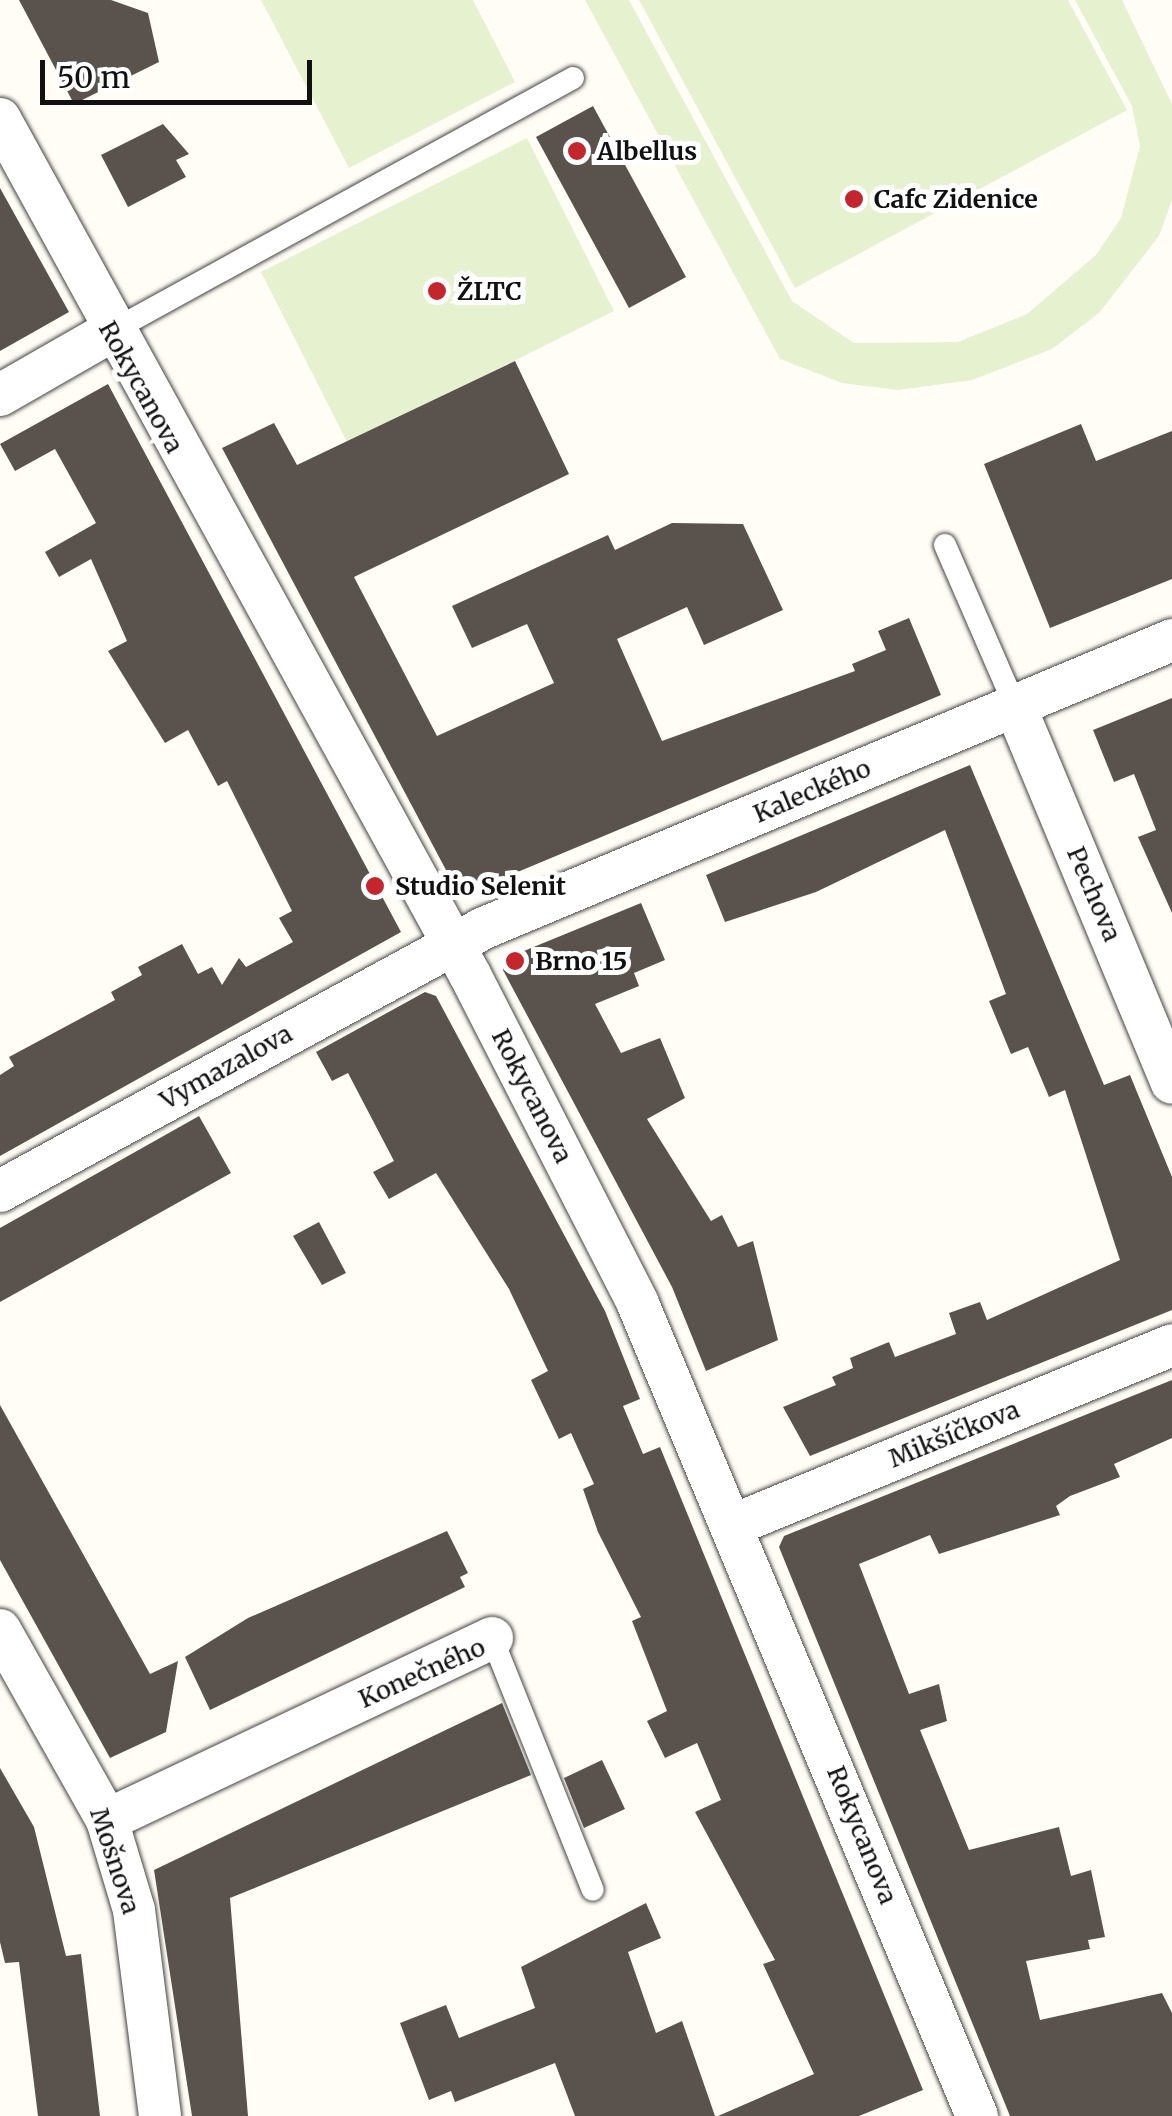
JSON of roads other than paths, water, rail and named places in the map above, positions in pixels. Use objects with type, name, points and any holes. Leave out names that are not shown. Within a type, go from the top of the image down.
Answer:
[{"type":"street","name":"Rokycanova","points":[[0,118],[110,332],[453,944],[638,1304],[736,1524],[976,2116]]},
{"type":"street","points":[[0,395],[110,332]]},
{"type":"street","name":"Kaleckého","points":[[453,944],[1172,640]]},
{"type":"street","name":"Pechova","points":[[1015,706],[1172,1083]]},
{"type":"street","name":"Vymazalova","points":[[0,1191],[453,944]]},
{"type":"street","name":"Mikšíčkova","points":[[736,1524],[1172,1346]]},
{"type":"street","name":"Mošnova","points":[[0,1630],[107,1820],[134,1910],[160,2116]]},
{"type":"street","name":"Konečného","points":[[107,1820],[492,1638]]},
{"type":"lane","points":[[110,332],[573,78]]},
{"type":"lane","points":[[944,546],[1015,706]]},
{"type":"lane","name":"Konečného","points":[[492,1638],[593,1890]]},
{"type":"place","name":"Albellus","points":[[577,151]]},
{"type":"place","name":"Cafc Zidenice","points":[[854,199]]},
{"type":"place","name":"ŽLTC","points":[[437,291]]},
{"type":"place","name":"Studio Selenit","points":[[375,886]]},
{"type":"place","name":"Brno 15","points":[[515,961]]}]
